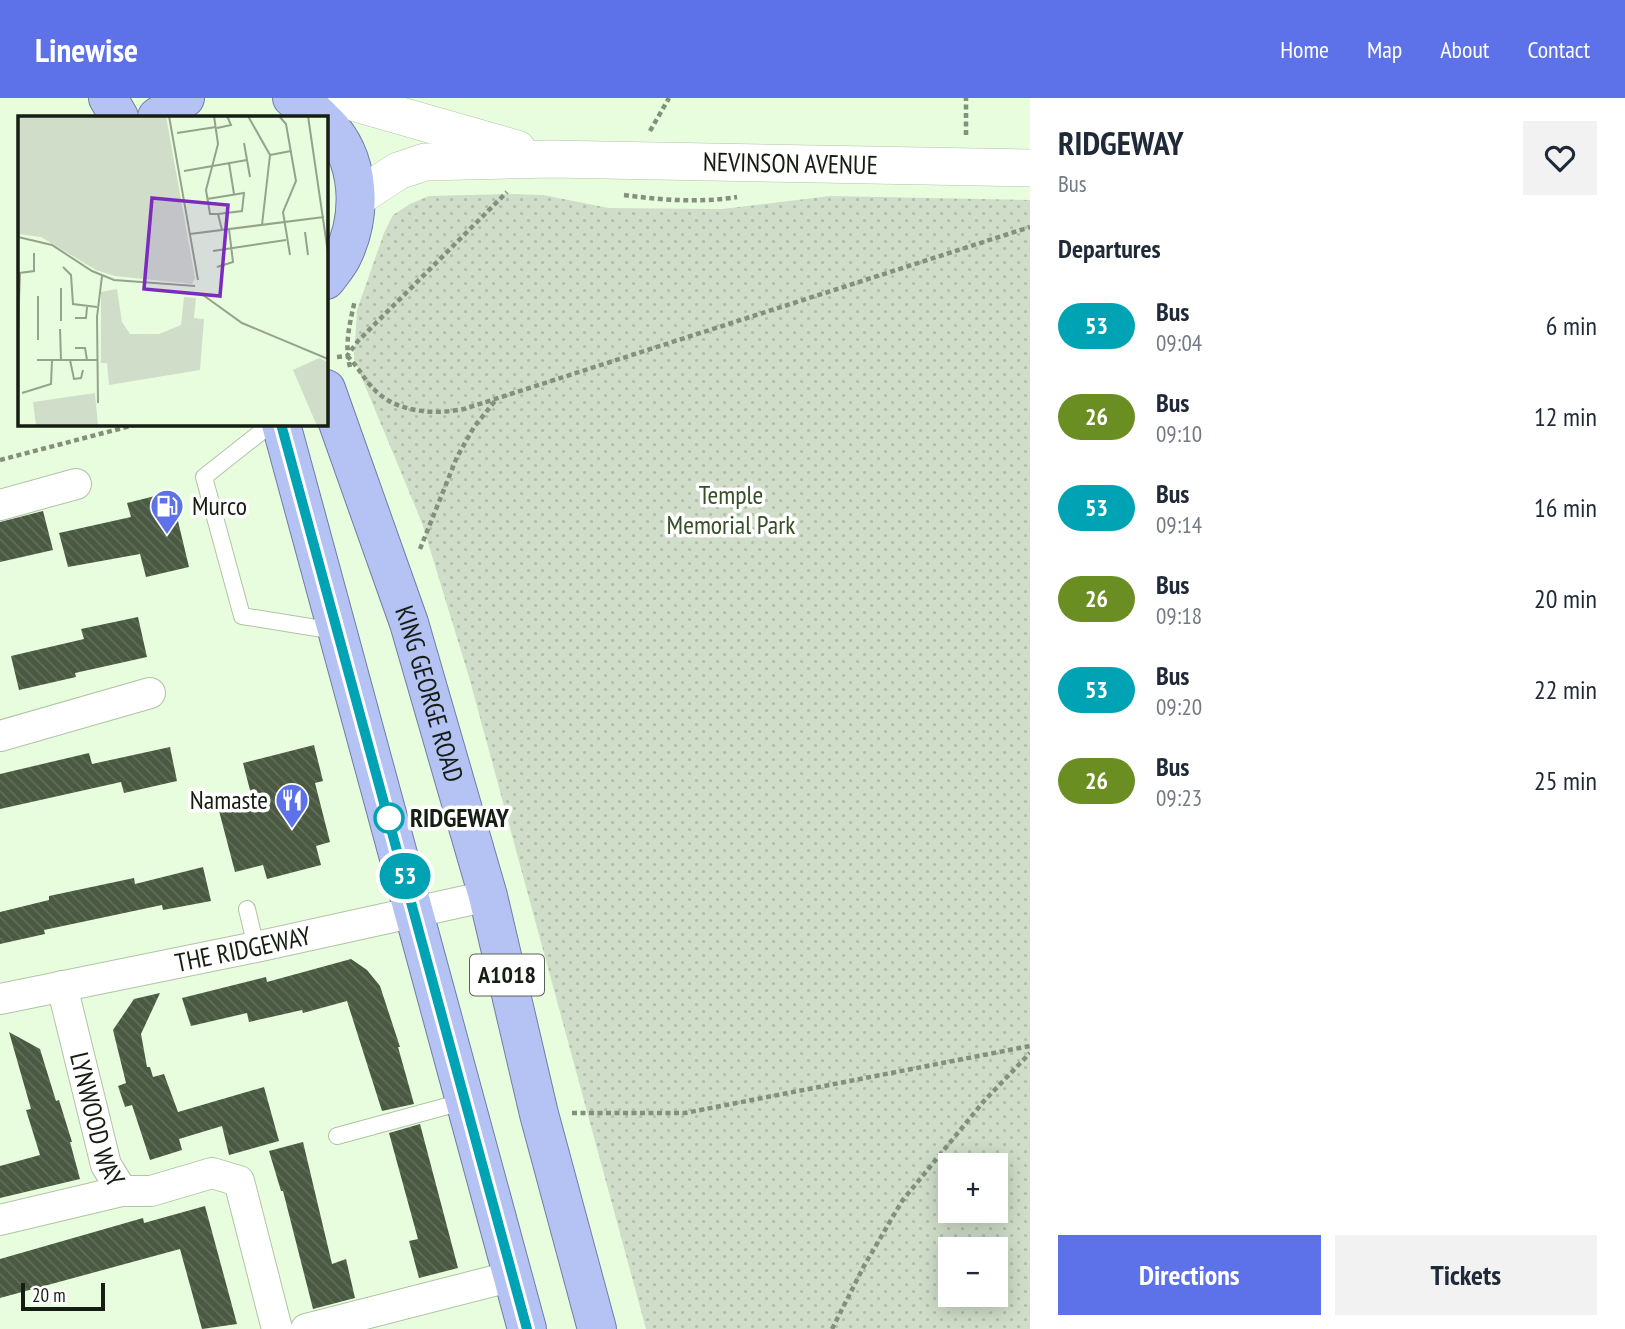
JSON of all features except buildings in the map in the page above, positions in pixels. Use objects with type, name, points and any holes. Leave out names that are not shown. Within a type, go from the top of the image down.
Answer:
[{"type":"highway","points":[[108,98],[118,116]]},
{"type":"highway","points":[[159,116],[185,98]]},
{"type":"highway","points":[[292,98],[308,106],[319,116]]},
{"type":"highway","points":[[327,124],[334,131],[350,163],[357,198],[353,230],[341,260],[341,287]]},
{"type":"highway","name":"KING GEORGE ROAD","points":[[327,392],[409,623],[488,896],[540,1114],[597,1329]]},
{"type":"highway","name":"A1018","points":[[281,425],[527,1329]]},
{"type":"street","name":"NEVINSON AVENUE","points":[[338,98],[551,159]]},
{"type":"street","name":"NEVINSON AVENUE","points":[[357,198],[398,171],[425,162],[551,159],[1030,168]]},
{"type":"street","points":[[0,505],[76,484]]},
{"type":"street","points":[[0,736],[150,694]]},
{"type":"street","name":"THE RIDGEWAY","points":[[0,999],[488,896]]},
{"type":"street","name":"LYNWOOD WAY","points":[[62,986],[106,1165],[122,1191],[151,1191],[212,1174],[239,1181],[277,1329]]},
{"type":"street","points":[[0,1220],[122,1191]]},
{"type":"street","points":[[306,1329],[513,1276]]},
{"type":"lane","points":[[270,425],[204,477],[242,616],[338,631]]},
{"type":"lane","points":[[247,909],[256,947]]},
{"type":"lane","points":[[337,1136],[466,1101]]},
{"type":"path","points":[[347,356],[358,341],[511,188],[497,188]]},
{"type":"path","points":[[347,356],[359,367],[372,388],[410,409],[443,413],[495,401],[1030,228]]},
{"type":"path","points":[[341,287],[349,331],[347,356]]},
{"type":"path","points":[[420,549],[457,457],[474,427],[495,401]]},
{"type":"path","points":[[0,460],[134,425]]},
{"type":"path","points":[[565,1113],[685,1113],[1030,1046]]},
{"type":"path","points":[[832,1329],[864,1266],[902,1201],[984,1101],[1030,1053]]},
{"type":"green space","name":"Temple Memorial Park","points":[[515,194],[543,195],[609,208],[722,209],[830,196],[1030,200],[1030,1329],[646,1329],[469,677],[422,523],[354,359],[357,310],[384,233],[393,215],[429,196]]},
{"type":"bus line","name":"53","points":[[281,425],[527,1329]]},
{"type":"place","name":"Murco","points":[[167,536]]},
{"type":"place","name":"RIDGEWAY","points":[[389,818]]},
{"type":"place","name":"Namaste","points":[[292,830]]}]
